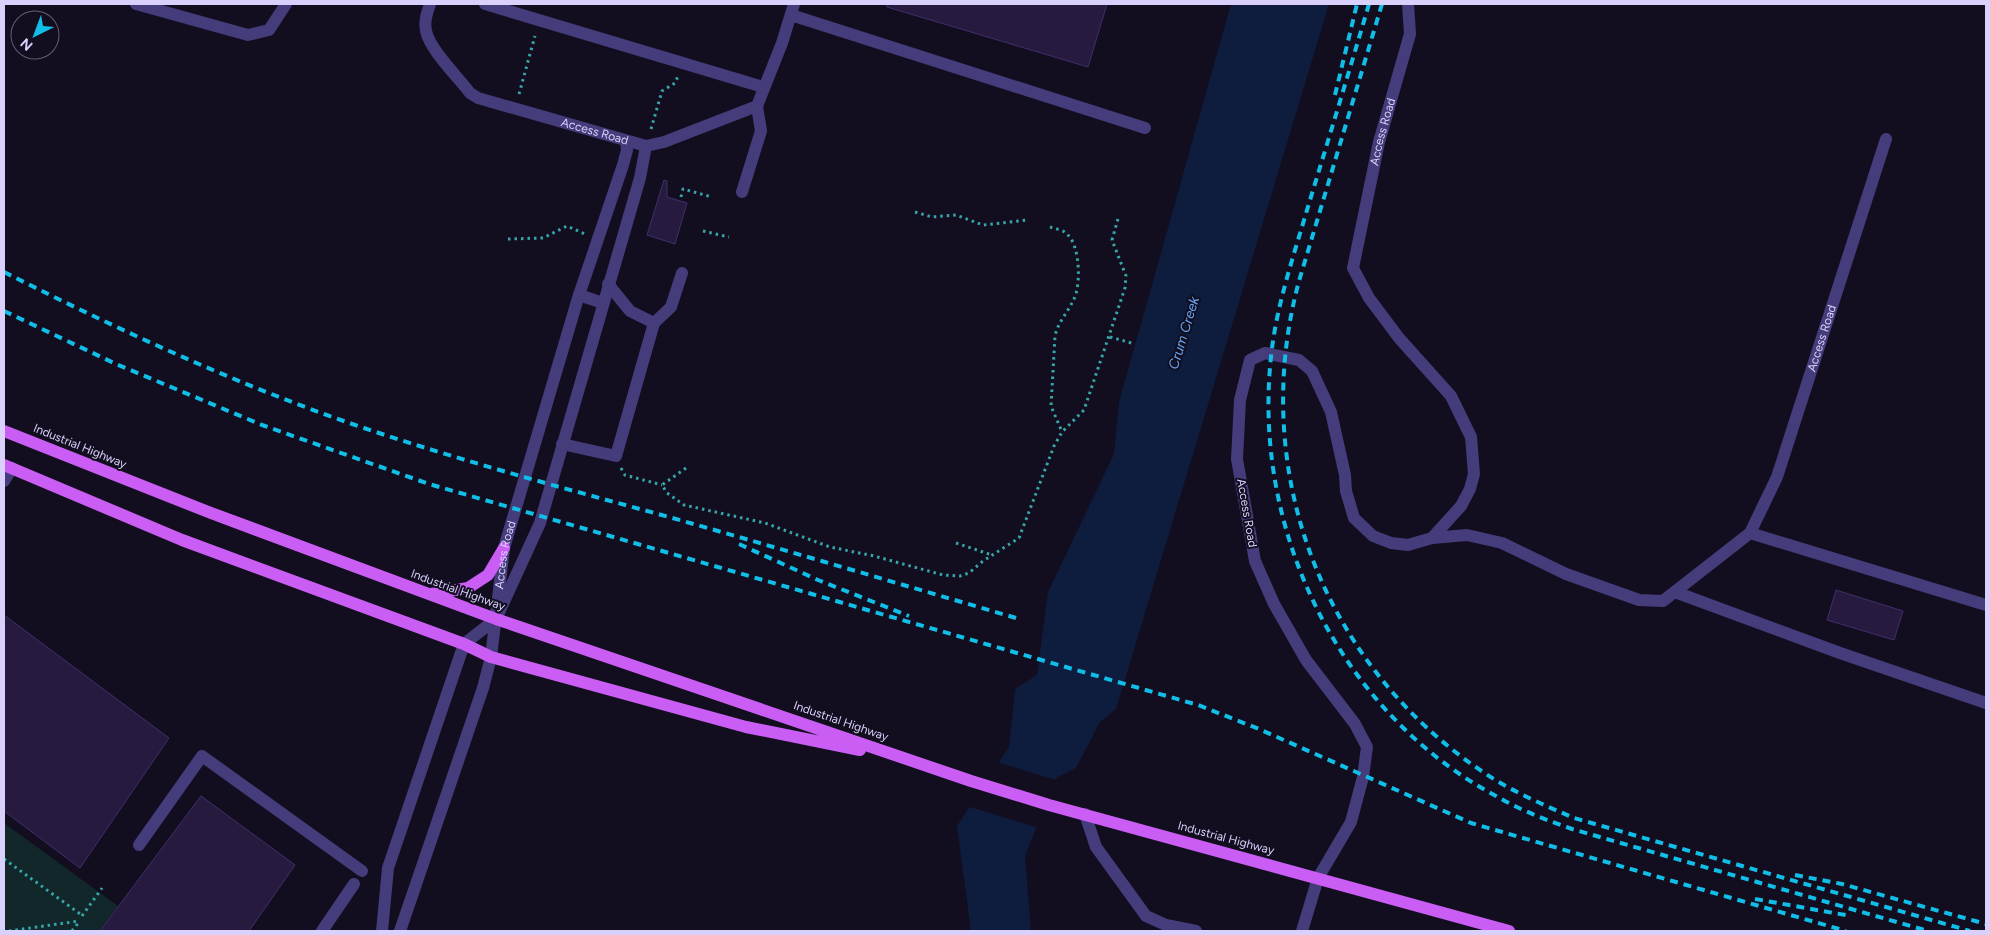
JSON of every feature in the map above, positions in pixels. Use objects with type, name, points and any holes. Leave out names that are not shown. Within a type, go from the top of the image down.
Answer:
[{"type":"main road","name":"Industrial Highway","points":[[4,431],[220,516],[496,619],[971,781],[1049,805],[1509,931]]},
{"type":"main road","name":"Industrial Highway","points":[[8,467],[182,540],[464,644],[491,657],[746,727],[908,759]]},
{"type":"main road","points":[[430,594],[468,588],[488,575],[504,548]]},
{"type":"lane","points":[[136,4],[248,35],[269,30],[286,4]]},
{"type":"lane","name":"Access Road","points":[[430,4],[426,18],[426,32],[432,43],[470,93],[485,100],[626,141],[627,150],[579,295],[504,548],[496,619]]},
{"type":"lane","points":[[485,4],[763,87]]},
{"type":"lane","name":"Access Road","points":[[1408,4],[1410,34],[1379,142],[1374,176],[1353,268],[1369,298],[1399,338],[1451,396],[1471,437],[1474,474],[1470,489],[1461,506],[1432,538]]},
{"type":"lane","points":[[742,192],[761,131],[757,106],[792,9],[1145,128]]},
{"type":"lane","points":[[626,141],[646,146],[664,142],[757,106]]},
{"type":"lane","name":"Access Road","points":[[1302,931],[1318,878],[1350,822],[1363,777],[1367,747],[1354,724],[1306,660],[1274,604],[1255,561],[1237,459],[1240,400],[1250,360],[1266,353],[1298,360],[1312,370],[1331,412],[1345,475],[1346,492],[1354,518],[1373,536],[1391,543],[1408,545],[1432,538],[1468,535],[1502,543],[1566,574],[1639,600],[1663,601],[1750,533],[1777,477],[1886,139]]},
{"type":"lane","name":"Access Road","points":[[496,619],[540,523],[640,178],[646,146]]},
{"type":"lane","points":[[562,444],[616,456],[654,323],[671,307],[682,273]]},
{"type":"lane","points":[[608,284],[630,311],[654,323]]},
{"type":"lane","points":[[579,295],[603,303]]},
{"type":"lane","points":[[4,480],[8,467]]},
{"type":"lane","points":[[1750,533],[1986,605]]},
{"type":"lane","points":[[1675,592],[1840,653],[1986,703]]},
{"type":"lane","points":[[382,931],[388,868],[464,644],[496,619]]},
{"type":"lane","points":[[400,931],[483,688],[491,657],[496,619]]},
{"type":"lane","points":[[138,845],[202,756],[362,871]]},
{"type":"lane","points":[[1085,814],[1096,847],[1146,916],[1166,925],[1196,931]]},
{"type":"lane","points":[[322,931],[354,884]]},
{"type":"path","points":[[519,94],[536,36]]},
{"type":"path","points":[[651,129],[662,91],[675,83],[679,73]]},
{"type":"path","points":[[681,197],[683,189],[712,197]]},
{"type":"path","points":[[916,212],[932,217],[956,215],[983,225],[1028,220]]},
{"type":"path","points":[[616,456],[625,475],[662,485],[666,493],[684,505],[765,523],[830,547],[874,556],[943,575],[960,576],[969,573],[992,555],[1020,538],[1054,446],[1062,432],[1084,410],[1125,288],[1126,276],[1112,240],[1118,219]]},
{"type":"path","points":[[508,239],[543,238],[567,226],[587,235]]},
{"type":"path","points":[[1050,228],[1064,231],[1070,236],[1078,265],[1075,298],[1057,327],[1055,336],[1051,406],[1062,432]]},
{"type":"path","points":[[703,231],[729,237]]},
{"type":"path","points":[[1110,337],[1135,344]]},
{"type":"path","points":[[662,485],[686,468]]},
{"type":"path","points":[[956,543],[992,555]]},
{"type":"path","points":[[4,859],[83,916]]},
{"type":"path","points":[[72,931],[102,888]]},
{"type":"path","points":[[9,931],[79,921]]},
{"type":"green space","points":[[4,823],[118,906],[99,931],[4,931]]},
{"type":"water","name":"Crum Creek","points":[[1231,4],[1329,4],[1116,709],[1100,722],[1076,768],[1056,778],[1025,856],[1031,931],[971,931],[957,826],[1009,747],[1015,689],[1037,675],[1048,592],[1114,454],[1119,402]]},
{"type":"pier","points":[[996,762],[1056,780],[1039,828],[967,806]]},
{"type":"building","points":[[887,4],[1107,4],[1088,67],[887,7]]},
{"type":"building","points":[[664,180],[667,181],[667,197],[687,203],[675,244],[647,235]]},
{"type":"building","points":[[1836,590],[1903,611],[1894,640],[1827,620]]},
{"type":"building","points":[[4,615],[169,738],[80,868],[4,811]]},
{"type":"building","points":[[201,796],[295,865],[249,931],[100,931]]},
{"type":"railway","points":[[1335,95],[1357,4]]},
{"type":"railway","points":[[1369,4],[1281,301],[1271,357],[1269,422],[1276,487],[1293,550],[1318,611],[1351,667],[1392,717],[1441,760],[1496,796],[1524,810],[1572,829],[1928,931]]},
{"type":"railway","points":[[1382,4],[1299,281],[1286,352],[1284,422],[1293,491],[1312,558],[1341,620],[1380,678],[1429,730],[1496,781],[1540,803],[1574,818],[1970,931]]},
{"type":"railway","points":[[4,272],[92,315],[226,376],[364,428],[478,464],[712,529],[1016,618]]},
{"type":"railway","points":[[4,311],[116,364],[262,425],[429,484],[1198,705],[1259,729],[1471,823],[1846,931]]},
{"type":"railway","points":[[739,544],[818,580],[909,616]]},
{"type":"railway","points":[[1795,875],[1842,884],[1986,924]]},
{"type":"railway","points":[[1755,899],[1851,916]]}]
